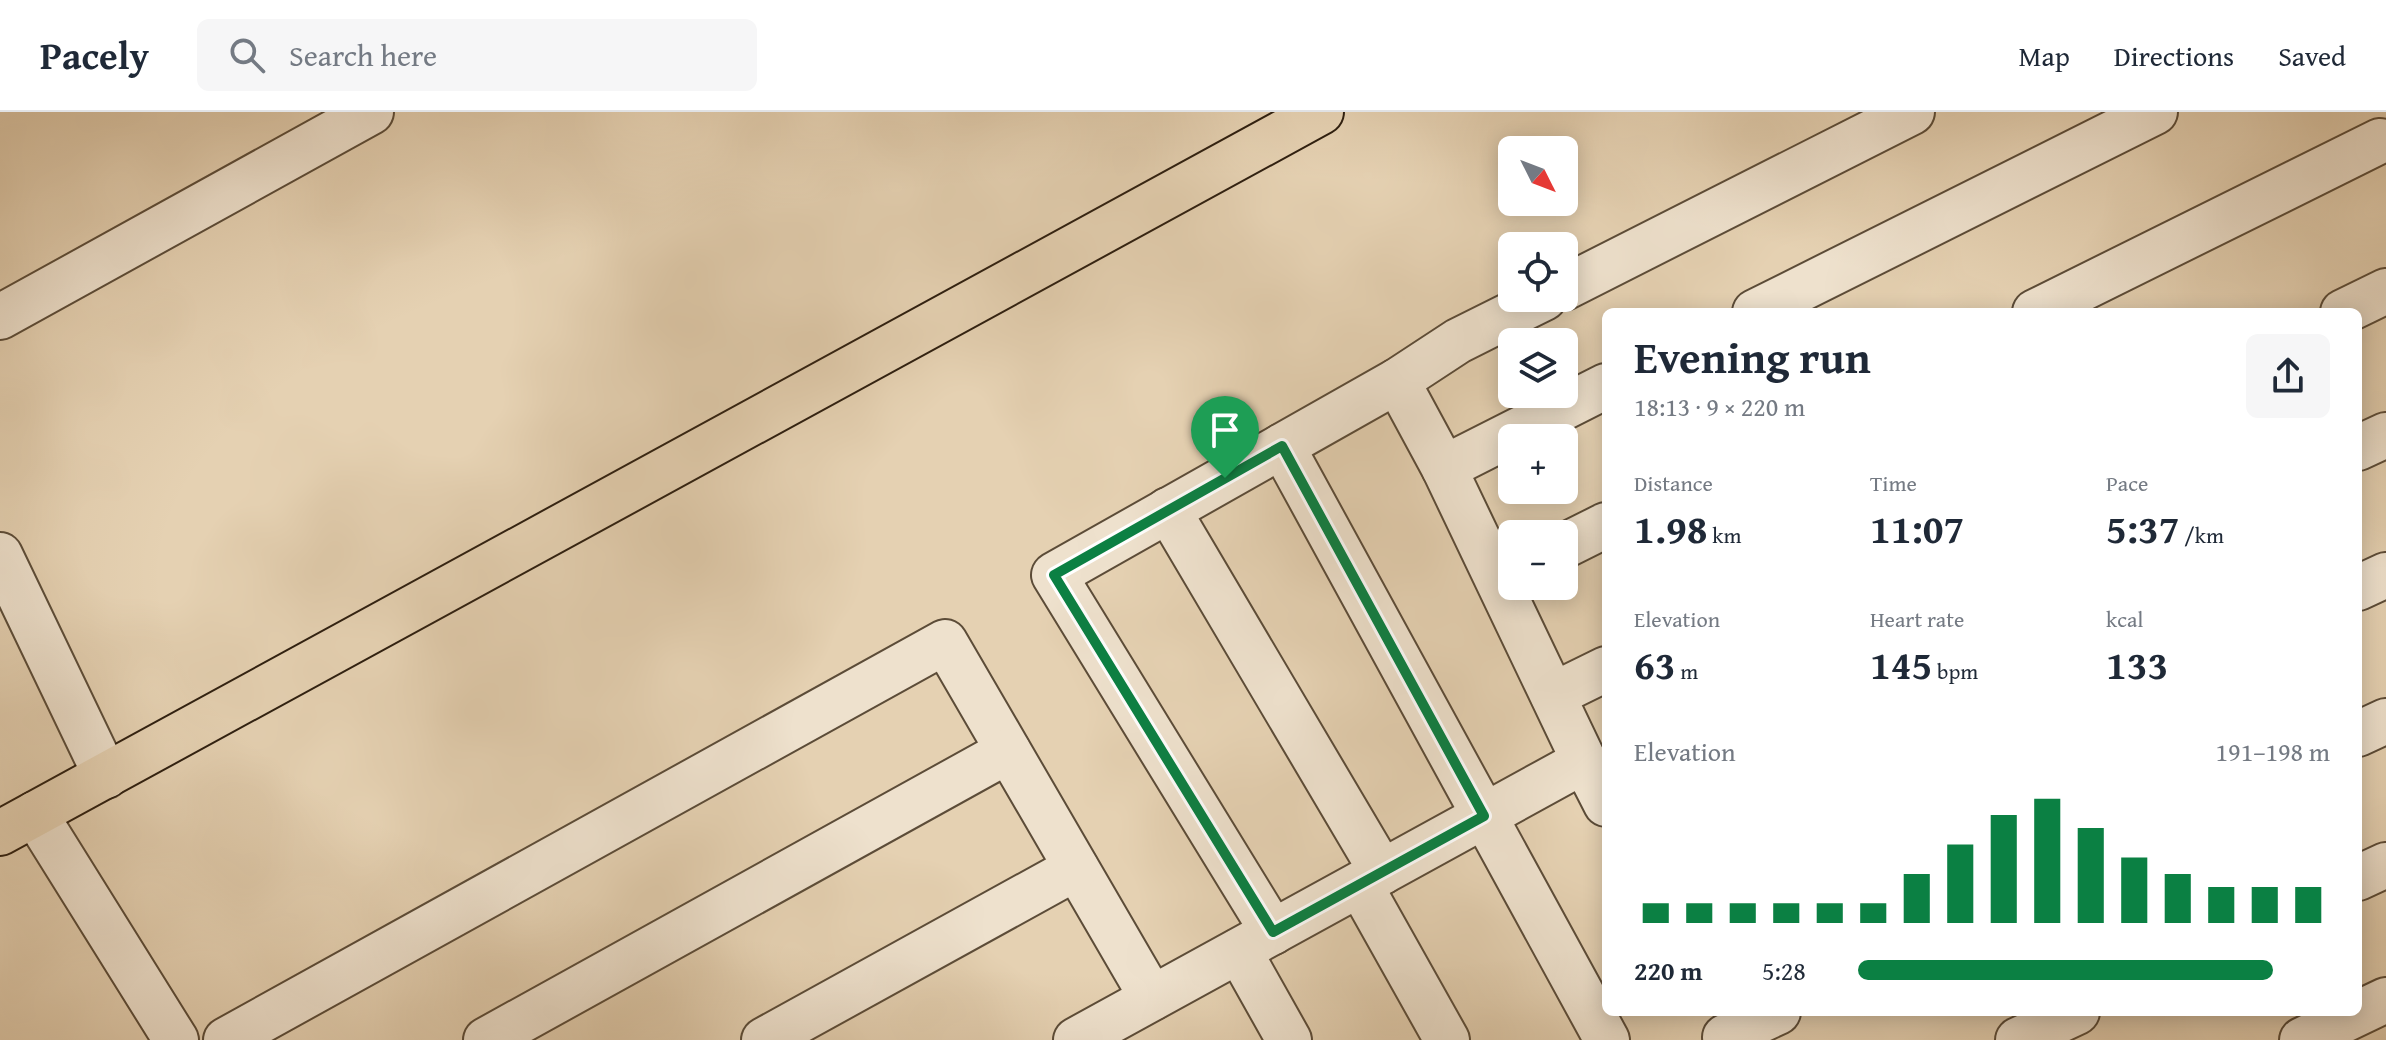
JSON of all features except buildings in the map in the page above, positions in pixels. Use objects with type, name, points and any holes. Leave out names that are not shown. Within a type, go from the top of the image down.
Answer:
[{"type":"main road","points":[[17,824],[1321,112]]},
{"type":"street","points":[[0,317],[371,112]]},
{"type":"street","points":[[1578,281],[1912,112]]},
{"type":"street","points":[[1763,308],[2155,112]]},
{"type":"street","points":[[2043,308],[2380,141]]},
{"type":"street","points":[[2351,308],[2386,291]]},
{"type":"street","points":[[1289,1040],[1256,942],[1054,575],[1397,381],[1458,341],[1516,312]]},
{"type":"street","points":[[1397,381],[1498,565]]},
{"type":"street","points":[[1444,468],[1602,388]]},
{"type":"street","points":[[2362,446],[2386,435]]},
{"type":"street","points":[[1282,446],[1607,1040]]},
{"type":"street","points":[[1168,510],[1371,878],[1447,1040]]},
{"type":"street","points":[[1578,539],[1602,527]]},
{"type":"street","points":[[0,555],[106,776]]},
{"type":"street","points":[[2362,586],[2386,575]]},
{"type":"street","points":[[1514,600],[1553,695],[1602,796]]},
{"type":"street","points":[[226,1040],[945,642],[1076,868],[1136,1018]]},
{"type":"street","points":[[1553,695],[1602,671]]},
{"type":"street","points":[[2362,732],[2386,721]]},
{"type":"street","points":[[486,1040],[1008,751]]},
{"type":"street","points":[[1076,1040],[1136,1018],[1256,942],[1584,761]]},
{"type":"street","points":[[17,824],[176,1040]]},
{"type":"street","points":[[2362,876],[2386,865]]},
{"type":"street","points":[[764,1040],[1076,868]]},
{"type":"street","points":[[2362,1011],[2386,1000]]},
{"type":"street","points":[[1721,1030],[1765,1016]]},
{"type":"street","points":[[2018,1040],[2069,1016]]},
{"type":"street","points":[[2302,1040],[2352,1016]]},
{"type":"route","points":[[1282,446],[1484,816],[1273,932],[1054,575],[1225,478],[1282,446]]}]
